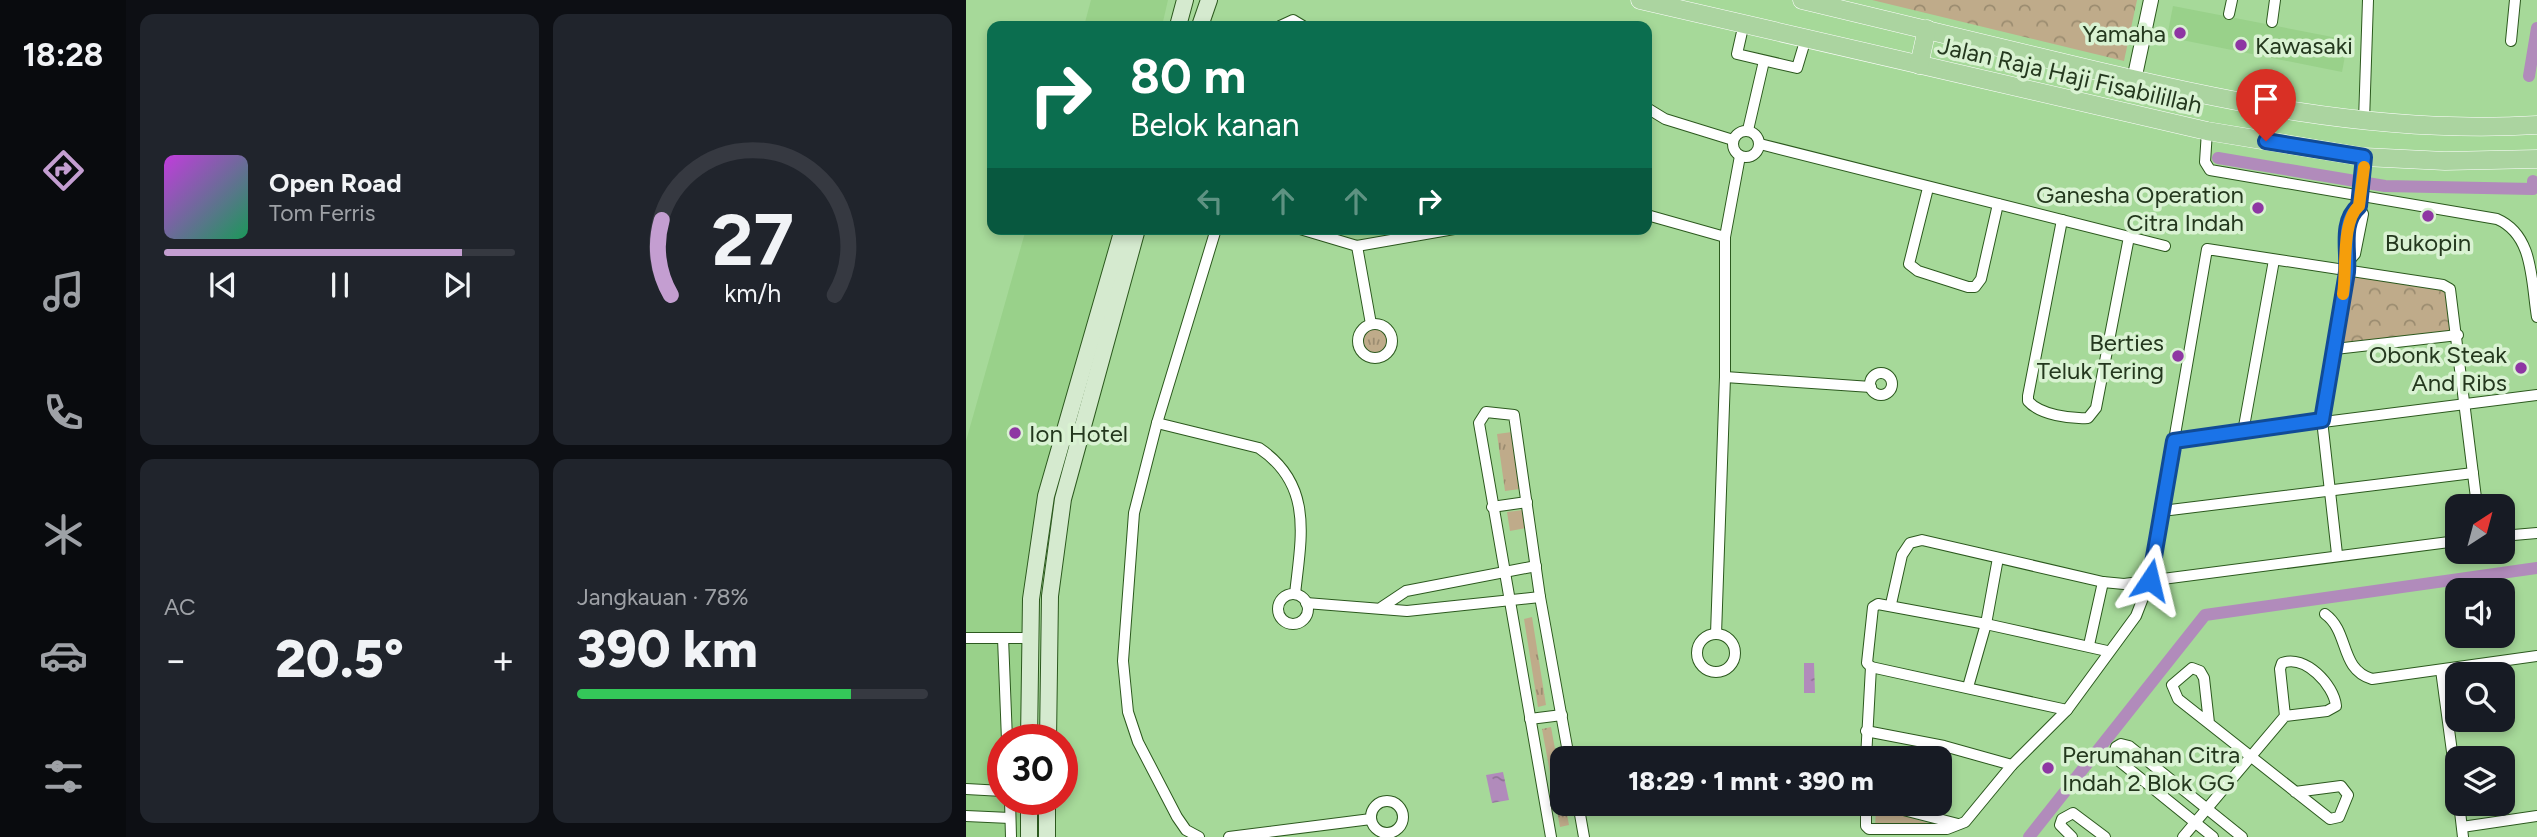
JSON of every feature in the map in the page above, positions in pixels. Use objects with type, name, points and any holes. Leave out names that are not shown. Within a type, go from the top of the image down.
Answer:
[{"type":"main road","points":[[1179,21],[1185,0]]},
{"type":"main road","points":[[1202,21],[1209,0]]},
{"type":"main road","name":"Jalan Raja Haji Fisabilillah","points":[[1640,0],[2207,131],[2364,164],[2537,159]]},
{"type":"main road","name":"Jalan Raja Haji Fisabilillah","points":[[1802,0],[2134,80],[2272,108],[2364,121],[2426,126],[2537,125]]},
{"type":"main road","points":[[1919,65],[1927,29]]},
{"type":"main road","points":[[1029,724],[1031,599],[1046,496],[1121,235]]},
{"type":"main road","points":[[1048,724],[1050,596],[1063,499],[1135,235]]},
{"type":"main road","points":[[1028,815],[1029,837]]},
{"type":"main road","points":[[1047,815],[1047,837]]},
{"type":"street","points":[[2134,80],[2151,0]]},
{"type":"street","points":[[2229,15],[2232,0]]},
{"type":"street","points":[[2272,22],[2275,0]]},
{"type":"street","points":[[2364,121],[2368,0]]},
{"type":"street","points":[[2511,41],[2515,0]]},
{"type":"street","points":[[1744,23],[1737,54],[1764,61],[1797,68],[1805,38]]},
{"type":"street","points":[[1748,130],[1764,61]]},
{"type":"street","points":[[1652,111],[1665,119],[1733,140]]},
{"type":"street","points":[[1748,130],[1756,135],[1760,144],[1753,155],[1740,156],[1734,150],[1733,140],[1740,132],[1748,130]]},
{"type":"street","points":[[2207,131],[2205,162],[2210,170],[2497,219],[2512,225],[2525,244],[2537,317]]},
{"type":"street","points":[[1760,144],[2165,246]]},
{"type":"street","points":[[1716,634],[1725,377],[1725,237],[1740,156]]},
{"type":"street","points":[[2337,554],[2322,420],[2347,267],[2355,254],[2363,214],[2360,197],[2364,164]]},
{"type":"street","points":[[1928,188],[1909,264],[1918,271],[1968,287],[1975,287],[1980,279],[1998,204]]},
{"type":"street","points":[[1652,216],[1725,237]]},
{"type":"street","points":[[2062,220],[2028,396],[2028,401],[2038,410],[2080,419],[2088,418],[2096,408],[2129,237]]},
{"type":"street","points":[[1199,837],[1186,830],[1177,817],[1138,742],[1126,698],[1124,650],[1134,513],[1157,423],[1214,235]]},
{"type":"street","points":[[1320,235],[1357,246],[1420,235]]},
{"type":"street","points":[[1357,246],[1371,324]]},
{"type":"street","points":[[1866,816],[1866,826],[1869,829],[1947,829],[1959,825],[1973,814],[2012,765],[2067,710],[2136,616],[2150,580],[2207,249],[2274,260],[2347,267],[2447,286],[2453,292],[2476,494]]},
{"type":"street","points":[[2243,432],[2274,260]]},
{"type":"street","points":[[2335,349],[2458,335]]},
{"type":"street","points":[[1725,377],[1871,387]]},
{"type":"street","points":[[2174,441],[2322,420],[2537,395]]},
{"type":"street","points":[[1551,837],[1479,423],[1486,412],[1514,415],[1540,597],[1567,746]]},
{"type":"street","points":[[1157,423],[1259,448],[1272,456],[1292,486],[1301,509],[1295,594]]},
{"type":"street","points":[[2162,511],[2473,473]]},
{"type":"street","points":[[1492,507],[1527,502]]},
{"type":"street","points":[[2515,535],[2537,533]]},
{"type":"street","points":[[1891,604],[1902,555],[1910,543],[1922,540],[2103,582],[2124,584],[2337,554],[2445,542]]},
{"type":"street","points":[[1968,687],[1986,624],[1998,558]]},
{"type":"street","points":[[1382,607],[1406,592],[1536,566]]},
{"type":"street","points":[[2090,645],[2103,582]]},
{"type":"street","points":[[1295,594],[1286,596],[1279,603],[1278,614],[1285,621],[1295,624],[1303,620],[1307,612],[1306,603]]},
{"type":"street","points":[[1295,594],[1306,603],[1406,611],[1540,597]]},
{"type":"street","points":[[2067,710],[1871,667],[1867,663],[1873,607],[1883,603],[1891,604],[2108,651]]},
{"type":"street","points":[[2325,614],[2334,621],[2342,634],[2345,654],[2359,675],[2372,679],[2537,656]]},
{"type":"street","points":[[966,638],[1030,638]]},
{"type":"street","points":[[1003,638],[1006,724]]},
{"type":"street","points":[[2183,837],[2285,716],[2328,711],[2336,706],[2333,691],[2320,675],[2288,660],[2282,663],[2280,669],[2285,716]]},
{"type":"street","points":[[1866,746],[1871,667]]},
{"type":"street","points":[[2209,723],[2204,678],[2200,671],[2192,668],[2176,680],[2173,691],[2209,723],[2251,755],[2295,792],[2325,816],[2335,819],[2348,794],[2341,786],[2295,792]]},
{"type":"street","points":[[2441,670],[2451,746]]},
{"type":"street","points":[[1530,719],[1562,715]]},
{"type":"street","points":[[1866,732],[1944,746],[2012,765]]},
{"type":"street","points":[[2213,837],[2118,760],[2114,755],[2116,747],[2122,744],[2129,746],[2242,837]]},
{"type":"street","points":[[966,789],[987,790]]},
{"type":"street","points":[[2072,837],[2060,825],[2062,819],[2073,813],[2105,837]]},
{"type":"street","points":[[966,816],[1010,818],[1011,837]]},
{"type":"street","points":[[1580,816],[1584,837]]},
{"type":"street","points":[[1925,816],[1959,825]]},
{"type":"street","points":[[2463,832],[2537,816]]},
{"type":"street","points":[[1229,837],[1371,819]]},
{"type":"shaded area","points":[[1091,0],[1168,0],[1163,21],[1085,21]]},
{"type":"shaded area","points":[[2173,6],[2348,40],[2342,72],[2167,37]]},
{"type":"shaded area","points":[[1024,235],[1120,235],[1048,496],[1039,555],[1034,724],[987,724],[987,815],[1034,815],[1035,837],[966,837],[966,441]]},
{"type":"green space","points":[[1872,0],[2137,0],[2124,61]]},
{"type":"green space","points":[[2345,270],[2451,292],[2457,334],[2332,346]]},
{"type":"green space","points":[[1375,329],[1384,333],[1388,342],[1384,351],[1375,355],[1366,351],[1362,342],[1366,333]]},
{"type":"green space","points":[[1512,432],[1520,489],[1505,491],[1497,434]]},
{"type":"green space","points":[[1523,510],[1526,528],[1510,531],[1507,512]]},
{"type":"green space","points":[[1532,617],[1546,705],[1538,707],[1524,619]]},
{"type":"green space","points":[[1551,727],[1554,746],[1550,746],[1550,773],[1542,729]]},
{"type":"green space","points":[[1558,816],[1567,816],[1569,825],[1560,827]]},
{"type":"green space","points":[[1876,816],[1904,816],[1946,828],[1875,828]]},
{"type":"water","points":[[1804,663],[1814,663],[1815,693],[1804,693]]},
{"type":"water","points":[[1503,772],[1509,800],[1492,803],[1486,775]]},
{"type":"waterway","points":[[2529,76],[2537,28]]},
{"type":"waterway","points":[[2218,158],[2385,186],[2533,189],[2533,181]]},
{"type":"waterway","points":[[2029,837],[2205,615],[2537,568]]},
{"type":"slow traffic","points":[[2343,294],[2348,262],[2344,253],[2351,213],[2359,206],[2364,167]]},
{"type":"place","name":"Yamaha","points":[[2180,33]]},
{"type":"place","name":"Kawasaki","points":[[2241,45]]},
{"type":"place","name":"Ganesha Operation Citra Indah","points":[[2258,208]]},
{"type":"place","name":"Bukopin","points":[[2428,216]]},
{"type":"place","name":"Berties Teluk Tering","points":[[2178,356]]},
{"type":"place","name":"Obonk Steak And Ribs","points":[[2521,368]]},
{"type":"place","name":"Ion Hotel","points":[[1015,433]]},
{"type":"place","name":"Perumahan Citra Indah 2 Blok GG","points":[[2048,768]]},
{"type":"route","points":[[2150,580],[2174,441],[2322,420],[2347,272],[2348,262],[2344,253],[2351,213],[2359,206],[2364,157],[2266,141]]}]
